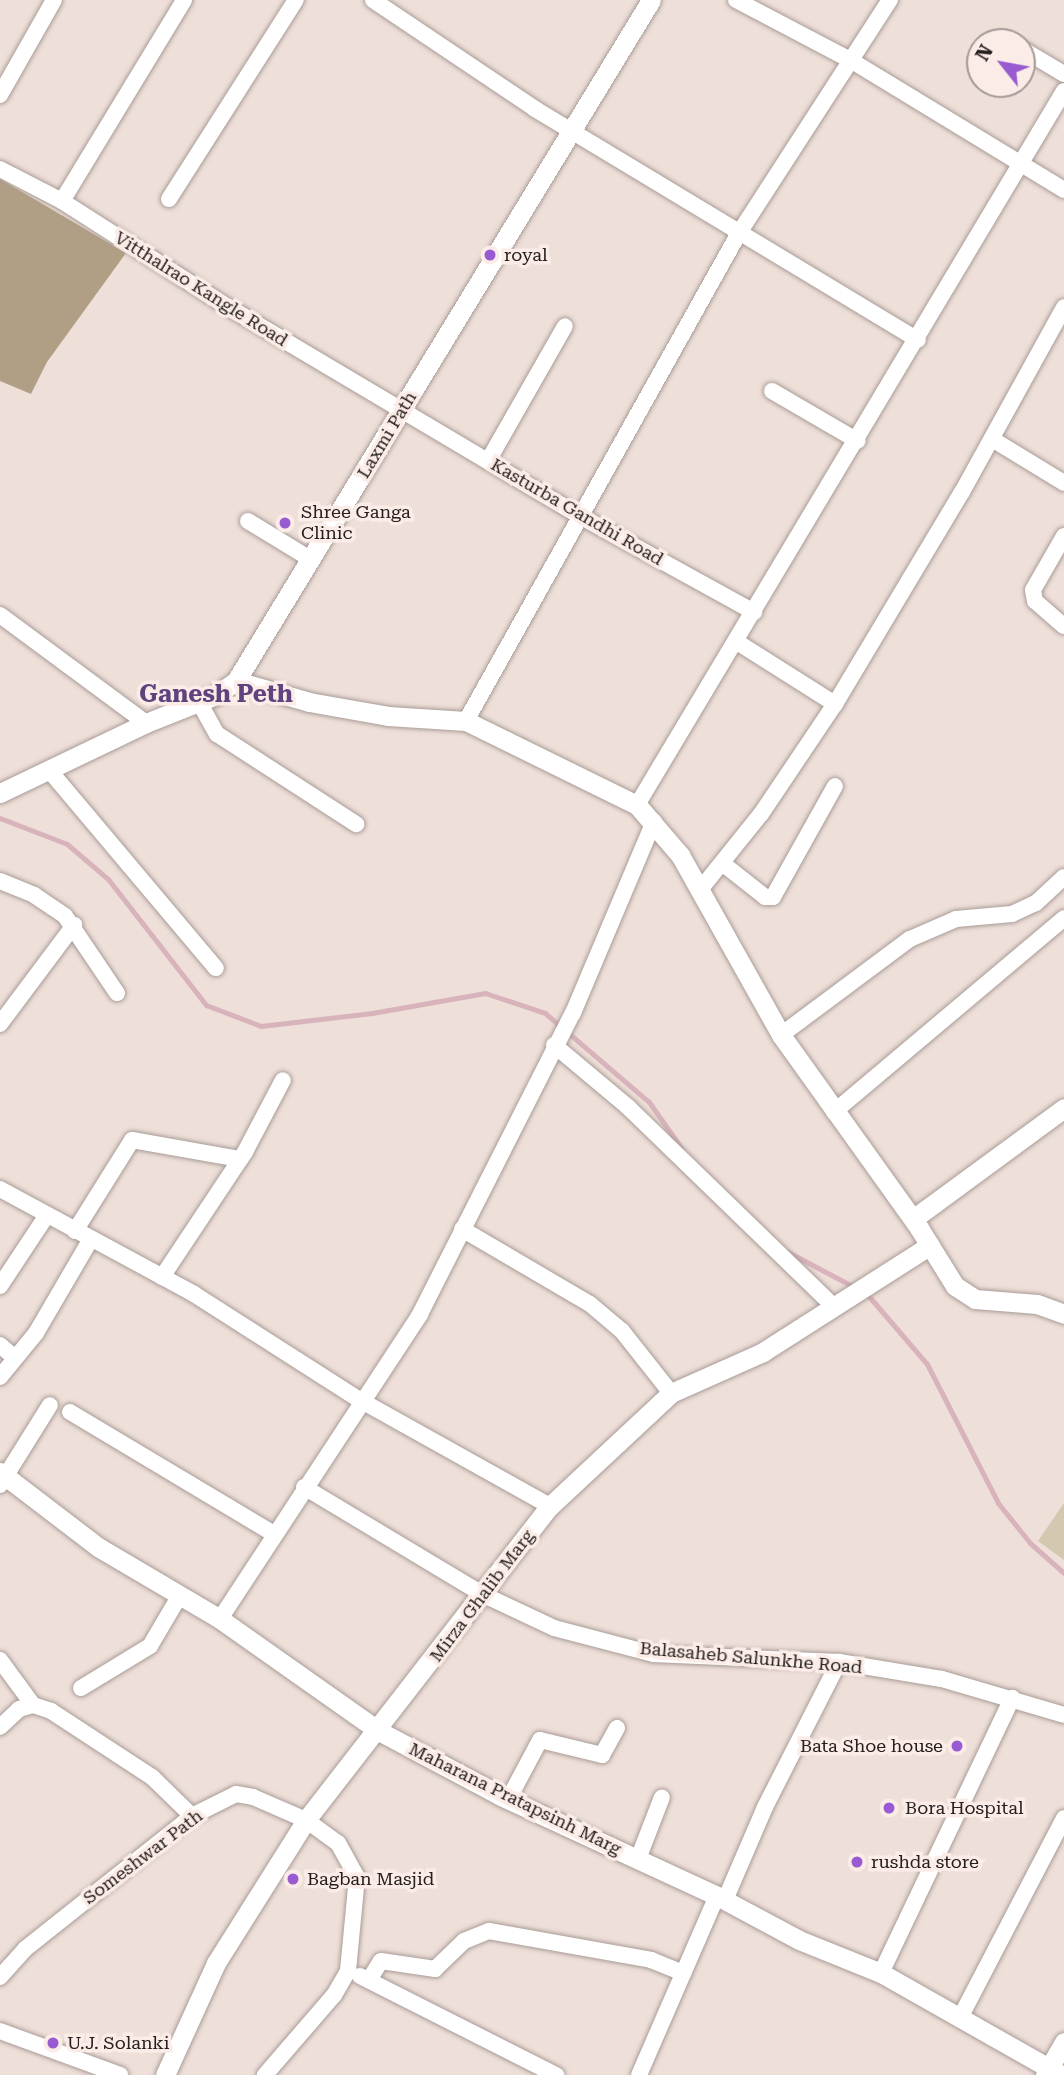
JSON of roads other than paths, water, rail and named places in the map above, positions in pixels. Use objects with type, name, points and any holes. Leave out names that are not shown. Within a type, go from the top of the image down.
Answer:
[{"type":"street","points":[[0,95],[54,0]]},
{"type":"street","points":[[62,201],[184,0]]},
{"type":"street","points":[[169,199],[296,0]]},
{"type":"street","points":[[373,0],[572,132],[918,340]]},
{"type":"street","name":"Laxmi Path","points":[[0,793],[146,723],[200,702],[236,681],[651,0]]},
{"type":"street","points":[[736,0],[755,4],[1064,190]]},
{"type":"street","points":[[466,721],[739,233],[890,0]]},
{"type":"street","points":[[1036,57],[1064,74]]},
{"type":"street","points":[[637,805],[858,441],[1064,91]]},
{"type":"street","name":"Vitthalrao Kangle Road","points":[[0,169],[62,201],[402,410]]},
{"type":"street","points":[[699,891],[761,814],[835,704],[992,439],[1064,307]]},
{"type":"street","points":[[488,461],[565,326]]},
{"type":"street","points":[[772,391],[858,441]]},
{"type":"street","name":"Kasturba Gandhi Road","points":[[402,410],[580,516],[754,612]]},
{"type":"street","points":[[992,439],[1064,484]]},
{"type":"street","points":[[248,521],[312,560]]},
{"type":"street","points":[[1064,536],[1033,590],[1035,601],[1064,626]]},
{"type":"street","points":[[0,615],[146,723]]},
{"type":"street","points":[[737,642],[835,704]]},
{"type":"street","points":[[236,681],[322,705],[388,716],[466,721],[637,805],[654,821],[699,891],[782,1035],[834,1112],[913,1219],[964,1296],[1037,1304],[1064,1314]]},
{"type":"street","points":[[200,702],[217,734],[356,824]]},
{"type":"street","points":[[49,770],[216,968]]},
{"type":"street","points":[[722,863],[765,897],[773,897],[835,786]]},
{"type":"street","points":[[220,1619],[360,1400],[420,1314],[556,1041],[573,1013],[654,821]]},
{"type":"street","points":[[782,1035],[910,939],[956,919],[1012,914],[1036,903],[1064,877]]},
{"type":"street","points":[[0,881],[49,904],[74,925],[117,993]]},
{"type":"street","points":[[834,1112],[1059,923],[1036,903]]},
{"type":"street","points":[[0,1024],[74,925]]},
{"type":"street","points":[[556,1041],[840,1300]]},
{"type":"street","points":[[162,1277],[240,1159],[283,1080]]},
{"type":"street","points":[[913,1219],[1064,1108]]},
{"type":"street","points":[[75,1231],[132,1139],[240,1159]]},
{"type":"street","points":[[0,1189],[162,1277],[360,1400],[550,1506]]},
{"type":"street","points":[[0,1286],[47,1215]]},
{"type":"street","points":[[462,1229],[590,1304],[622,1331],[671,1394]]},
{"type":"street","points":[[0,1377],[36,1333],[91,1239]]},
{"type":"street","name":"Mirza Ghalib Marg","points":[[165,2075],[216,1963],[306,1820],[379,1731],[550,1506],[671,1394],[762,1352],[930,1245]]},
{"type":"street","points":[[0,1345],[15,1358]]},
{"type":"street","points":[[2,1477],[50,1405]]},
{"type":"street","points":[[70,1412],[274,1534]]},
{"type":"street","name":"Maharana Pratapsinh Marg","points":[[2,1477],[98,1547],[220,1619],[379,1731],[508,1800],[721,1898],[799,1940],[881,1973],[961,2016],[1052,2073]]},
{"type":"street","name":"Balasaheb Salunkhe Road","points":[[304,1487],[484,1595],[554,1628],[653,1654],[839,1662],[942,1679],[1064,1715]]},
{"type":"street","points":[[81,1688],[150,1646],[180,1595]]},
{"type":"street","points":[[0,1660],[33,1704],[79,1726],[152,1777],[192,1816]]},
{"type":"street","points":[[639,2075],[683,1973],[839,1662]]},
{"type":"street","points":[[881,1973],[1012,1698]]},
{"type":"street","points":[[0,1727],[19,1709],[33,1704]]},
{"type":"street","points":[[508,1800],[540,1740],[602,1755],[617,1728]]},
{"type":"street","name":"Someshwar Path","points":[[0,1977],[25,1949],[192,1816],[236,1794],[253,1797],[306,1820],[338,1843],[357,1877],[348,1971]]},
{"type":"street","points":[[638,1859],[662,1797]]},
{"type":"street","points":[[961,2016],[1064,1818]]},
{"type":"street","points":[[369,1980],[381,1961],[435,1969],[464,1941],[489,1931],[651,1960],[683,1973]]},
{"type":"street","points":[[265,2075],[334,1995],[348,1971],[545,2072]]},
{"type":"street","points":[[0,2031],[120,2075]]},
{"type":"street","points":[[1052,2073],[1064,2042]]},
{"type":"waterway","points":[[0,818],[67,844],[108,879],[206,1005],[261,1026],[372,1013],[485,993],[545,1013],[649,1102],[682,1149]]},
{"type":"waterway","points":[[786,1251],[854,1287]]},
{"type":"waterway","points":[[866,1293],[927,1364],[998,1503],[1030,1543],[1064,1573]]},
{"type":"place","name":"royal","points":[[490,255]]},
{"type":"place","name":"Shree Ganga Clinic","points":[[285,523]]},
{"type":"place","name":"Bata Shoe house","points":[[957,1746]]},
{"type":"place","name":"Bora Hospital","points":[[889,1808]]},
{"type":"place","name":"rushda store","points":[[857,1862]]},
{"type":"place","name":"Bagban Masjid","points":[[293,1879]]},
{"type":"place","name":"U.J. Solanki","points":[[53,2043]]},
{"type":"district","name":"Ganesh Peth","points":[[216,695]]}]
